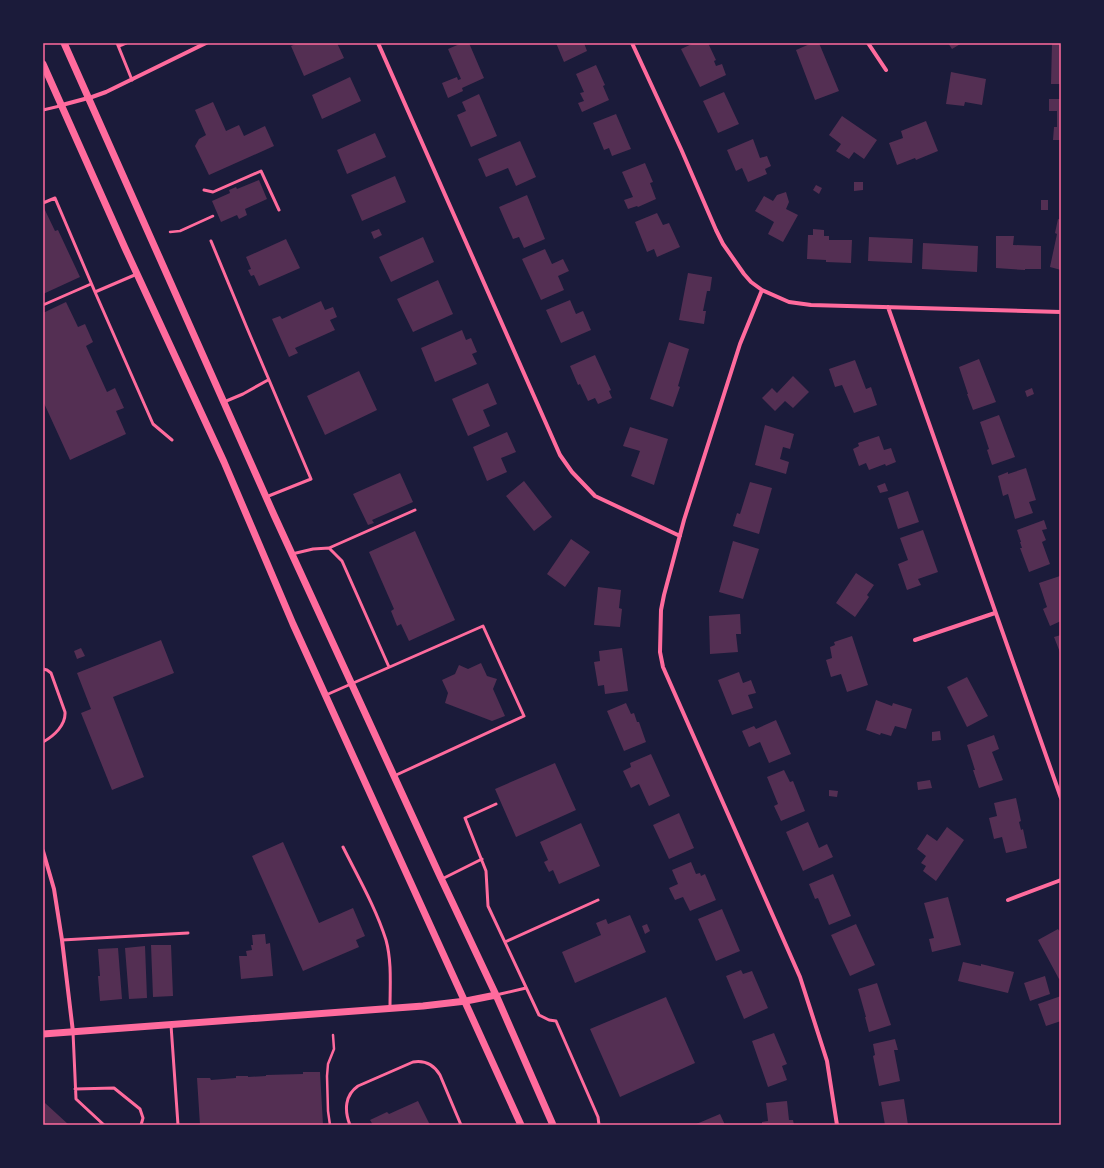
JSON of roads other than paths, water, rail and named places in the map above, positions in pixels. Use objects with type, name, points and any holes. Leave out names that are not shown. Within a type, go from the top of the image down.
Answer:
[{"type":"street","points":[[64,43],[266,497],[441,879],[496,994],[552,1125]]},
{"type":"street","points":[[62,105],[88,98],[132,80],[206,43]]},
{"type":"street","points":[[378,43],[560,455],[572,472],[595,496],[680,536]]},
{"type":"street","points":[[632,43],[723,244],[744,274],[751,282],[762,290],[789,302],[811,305],[1061,312]]},
{"type":"street","points":[[868,43],[869,47],[886,70]]},
{"type":"street","points":[[43,64],[137,274],[224,462],[293,624],[466,1001],[521,1125]]},
{"type":"street","points":[[762,290],[740,344],[680,536],[661,610],[660,652],[663,667],[800,977],[827,1061],[837,1125]]},
{"type":"street","points":[[888,307],[1061,798]]},
{"type":"street","points":[[915,640],[995,613]]},
{"type":"street","points":[[43,851],[54,889],[62,940],[73,1032]]},
{"type":"street","points":[[1008,900],[1061,880]]},
{"type":"street","points":[[43,1034],[390,1008],[466,1001],[496,994]]},
{"type":"lane","points":[[126,43],[118,45],[132,80]]},
{"type":"lane","points":[[43,110],[62,105]]},
{"type":"lane","points":[[204,190],[213,192],[261,172],[279,210]]},
{"type":"lane","points":[[43,203],[55,198],[153,424],[172,440]]},
{"type":"lane","points":[[211,241],[268,380],[311,479],[266,497]]},
{"type":"lane","points":[[95,292],[137,274]]},
{"type":"lane","points":[[43,305],[91,284]]},
{"type":"lane","points":[[224,402],[243,394],[268,380]]},
{"type":"lane","points":[[292,554],[313,549],[329,548],[415,510]]},
{"type":"lane","points":[[329,548],[342,561],[390,668]]},
{"type":"lane","points":[[326,696],[483,626],[524,716],[394,776]]},
{"type":"lane","points":[[43,669],[51,673],[65,712],[65,717],[56,732],[43,742]]},
{"type":"lane","points":[[496,804],[465,818],[486,871],[488,881],[488,906],[539,1015],[549,1020],[556,1021],[598,1117],[599,1125]]},
{"type":"lane","points":[[343,847],[376,916],[386,941],[390,962],[390,1008]]},
{"type":"lane","points":[[441,879],[482,859]]},
{"type":"lane","points":[[505,942],[598,900]]},
{"type":"lane","points":[[62,940],[188,933]]},
{"type":"lane","points":[[496,994],[526,988]]},
{"type":"lane","points":[[171,1025],[178,1125]]},
{"type":"lane","points":[[73,1032],[76,1099],[104,1125]]},
{"type":"lane","points":[[350,1125],[347,1109],[348,1098],[351,1091],[358,1086],[413,1062],[420,1061],[435,1068],[440,1076],[461,1125]]},
{"type":"lane","points":[[75,1089],[114,1088],[140,1109],[143,1118],[141,1125]]}]
